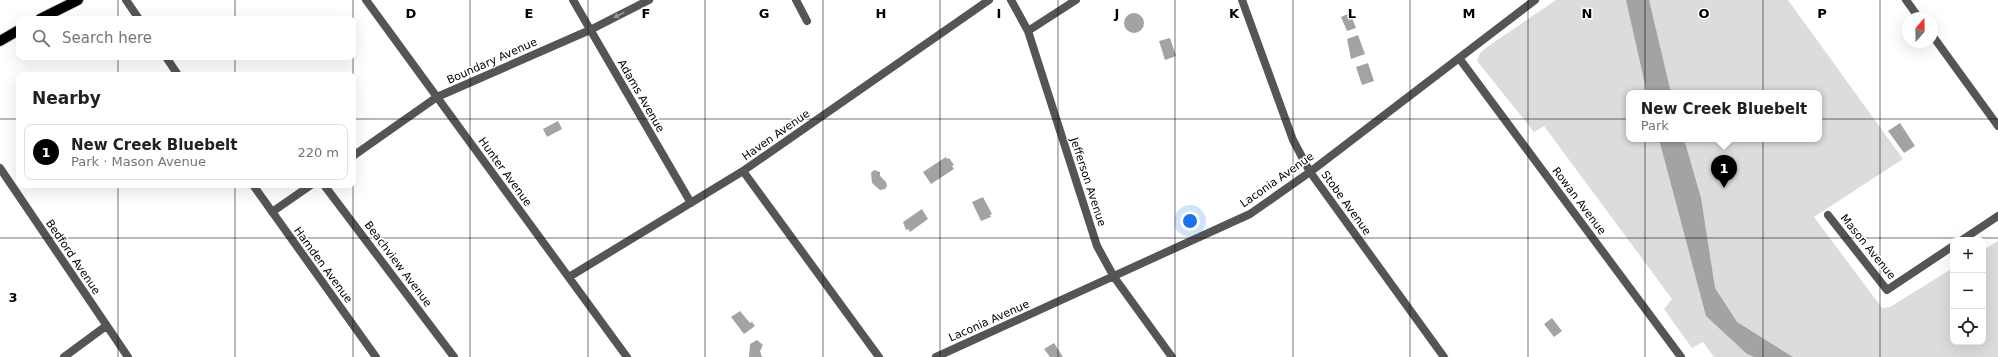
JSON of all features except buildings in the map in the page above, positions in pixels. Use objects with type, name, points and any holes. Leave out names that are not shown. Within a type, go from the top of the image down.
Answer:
[{"type":"main road","points":[[46,16],[78,0]]},
{"type":"main road","points":[[0,41],[16,32]]},
{"type":"street","points":[[126,0],[138,16]]},
{"type":"street","name":"Hunter Avenue","points":[[366,0],[627,357]]},
{"type":"street","name":"Adams Avenue","points":[[573,0],[691,203]]},
{"type":"street","name":"Boundary Avenue","points":[[356,154],[437,97],[590,30],[649,0]]},
{"type":"street","points":[[796,0],[807,21]]},
{"type":"street","name":"Haven Avenue","points":[[569,278],[743,171],[989,0]]},
{"type":"street","name":"Jefferson Avenue","points":[[1011,0],[1028,31],[1097,246],[1114,277],[1172,357]]},
{"type":"street","points":[[1028,31],[1076,0]]},
{"type":"street","name":"Stobe Avenue","points":[[1242,0],[1293,140],[1310,172],[1444,357]]},
{"type":"street","name":"Laconia Avenue","points":[[936,357],[1250,214],[1310,172],[1535,0]]},
{"type":"street","points":[[1906,0],[1915,12]]},
{"type":"street","points":[[1938,43],[1998,126]]},
{"type":"street","name":"Rowan Avenue","points":[[1459,58],[1681,357]]},
{"type":"street","points":[[168,60],[176,72]]},
{"type":"street","name":"Bedford Avenue","points":[[0,168],[128,357]]},
{"type":"street","points":[[743,171],[880,357]]},
{"type":"street","name":"Hamden Avenue","points":[[255,188],[376,357]]},
{"type":"street","points":[[272,212],[307,188]]},
{"type":"street","name":"Beachview Avenue","points":[[326,188],[454,357]]},
{"type":"street","name":"Mason Avenue","points":[[1828,215],[1887,290],[1950,248]]},
{"type":"street","points":[[1966,237],[1998,216]]},
{"type":"street","points":[[64,357],[106,326]]},
{"type":"shaded area","points":[[1556,0],[1788,0],[1903,159],[1814,217],[1882,308],[1890,307],[1950,270],[1950,345],[1986,345],[1986,248],[1998,241],[1998,357],[1714,357],[1703,342],[1692,348],[1664,309],[1672,299],[1544,126],[1534,132],[1477,61],[1480,53],[1487,47]]},
{"type":"shaded area","points":[[1626,0],[1649,0],[1670,90],[1646,90]]},
{"type":"shaded area","points":[[1130,13],[1138,13],[1144,19],[1144,27],[1138,33],[1130,33],[1124,27],[1124,19]]},
{"type":"shaded area","points":[[1350,13],[1356,28],[1347,31],[1341,17]]},
{"type":"shaded area","points":[[1358,35],[1365,54],[1351,59],[1347,39]]},
{"type":"shaded area","points":[[1170,38],[1176,56],[1165,60],[1159,41]]},
{"type":"shaded area","points":[[1368,63],[1374,81],[1362,85],[1356,67]]},
{"type":"shaded area","points":[[558,121],[562,129],[547,137],[543,129]]},
{"type":"shaded area","points":[[1900,123],[1915,146],[1904,153],[1888,131]]},
{"type":"shaded area","points":[[1660,142],[1685,142],[1701,198],[1715,288],[1737,322],[1793,357],[1754,357],[1747,354],[1706,316]]},
{"type":"shaded area","points":[[946,157],[947,159],[949,158],[954,165],[952,166],[954,169],[931,184],[923,172]]},
{"type":"shaded area","points":[[874,170],[880,172],[880,176],[886,182],[887,186],[885,189],[880,190],[872,183],[871,173]]},
{"type":"shaded area","points":[[983,197],[992,214],[990,215],[991,217],[981,221],[972,202]]},
{"type":"shaded area","points":[[922,209],[928,219],[910,232],[908,229],[906,230],[903,222]]},
{"type":"shaded area","points":[[740,311],[750,323],[752,322],[755,326],[744,334],[731,317]]},
{"type":"shaded area","points":[[1552,318],[1562,331],[1554,337],[1544,324]]},
{"type":"shaded area","points":[[757,340],[763,345],[760,351],[762,357],[749,357],[750,344]]},
{"type":"shaded area","points":[[1054,343],[1063,357],[1050,357],[1044,349]]},
{"type":"place","name":"New Creek Bluebelt","points":[[1724,188]]}]
